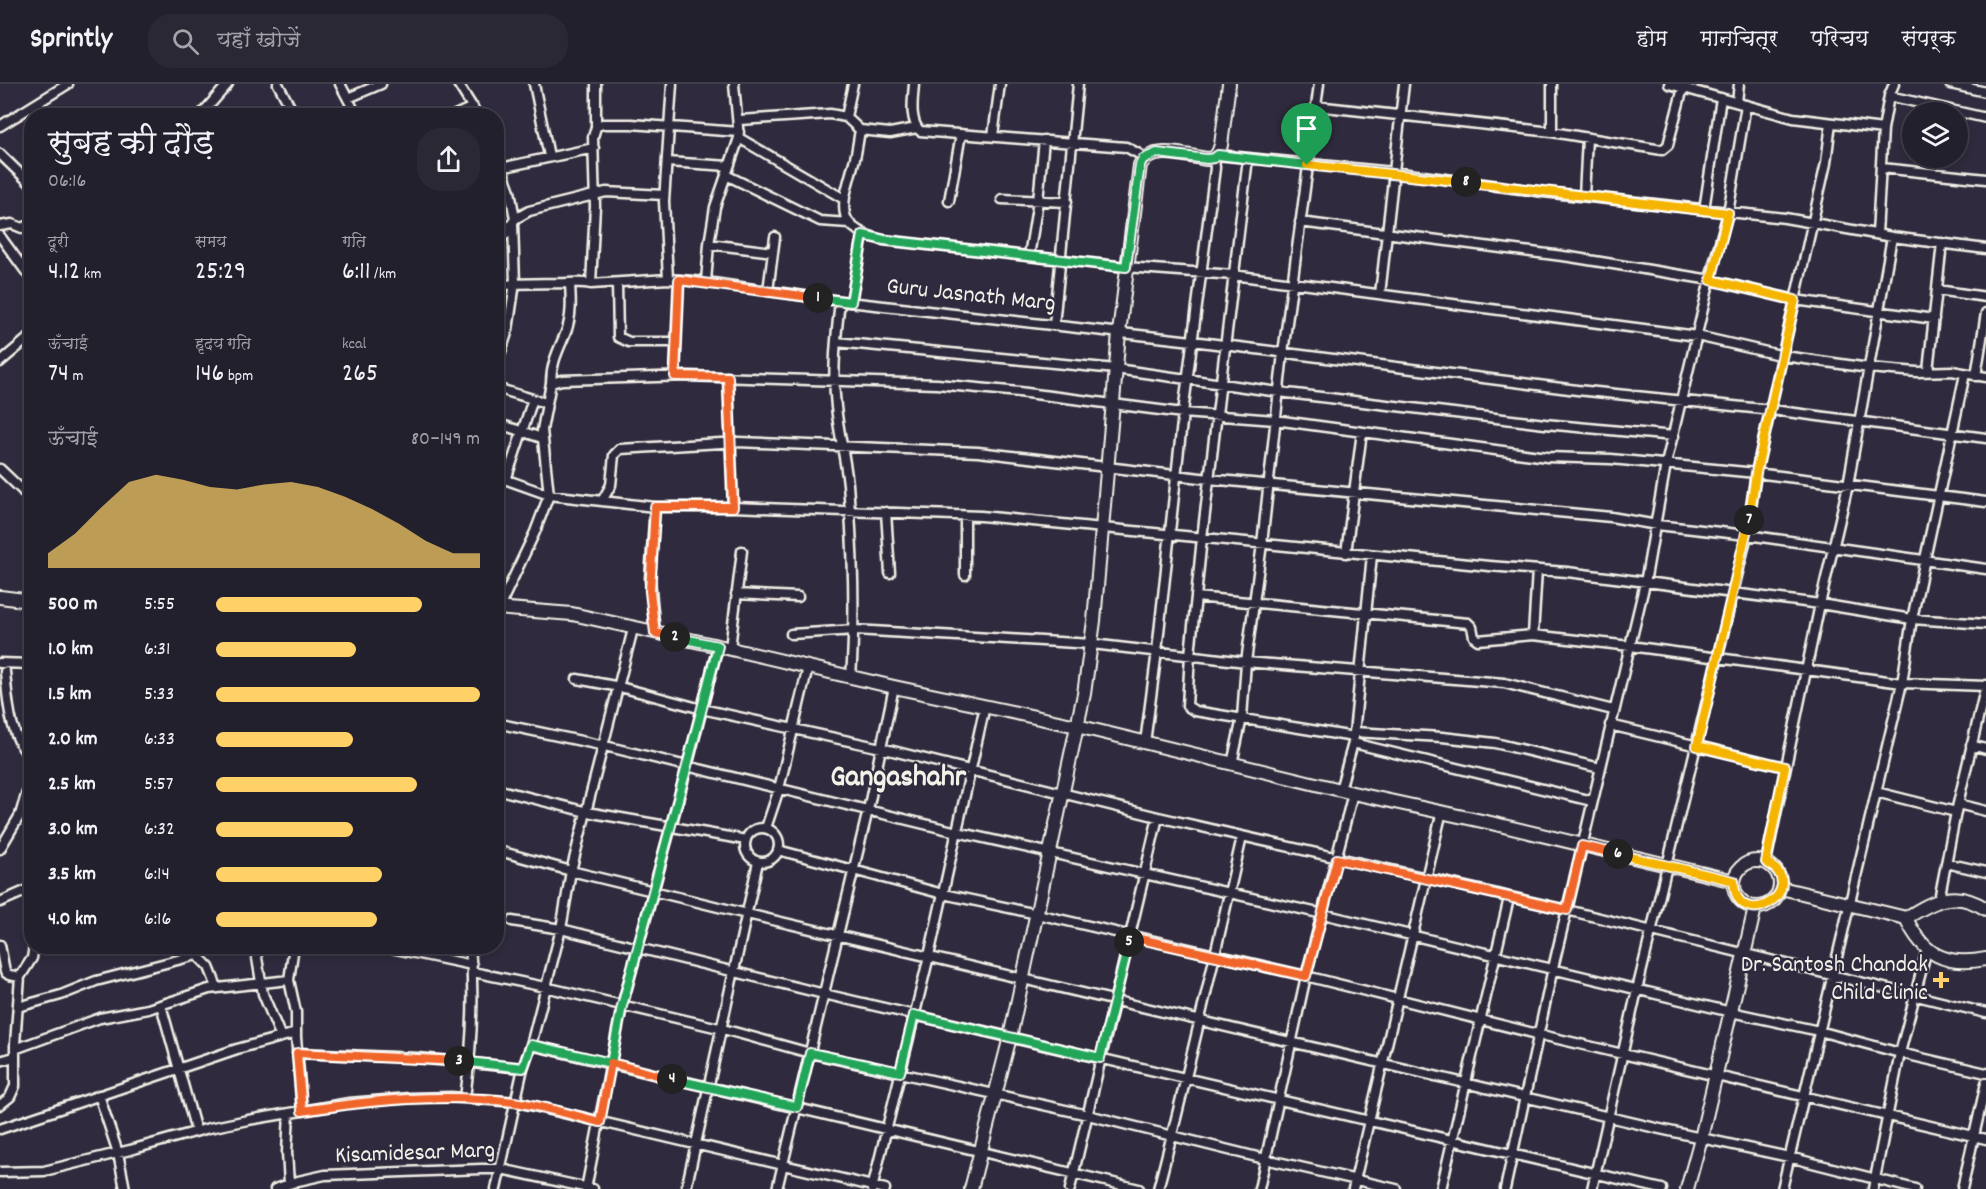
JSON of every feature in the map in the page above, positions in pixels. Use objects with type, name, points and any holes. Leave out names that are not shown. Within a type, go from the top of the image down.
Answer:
[{"type":"street","points":[[46,84],[52,94]]},
{"type":"street","points":[[30,108],[69,84]]},
{"type":"street","points":[[207,108],[228,84]]},
{"type":"street","points":[[278,84],[291,108]]},
{"type":"street","points":[[340,84],[353,108]]},
{"type":"street","points":[[348,98],[381,84]]},
{"type":"street","points":[[458,84],[473,108]]},
{"type":"street","points":[[534,84],[549,156]]},
{"type":"street","points":[[591,284],[596,84]]},
{"type":"street","points":[[668,279],[664,195],[672,84]]},
{"type":"street","points":[[706,282],[715,207],[739,135],[734,84]]},
{"type":"street","points":[[846,117],[853,84]]},
{"type":"street","points":[[914,84],[913,114],[916,128]]},
{"type":"street","points":[[993,136],[1000,84]]},
{"type":"street","points":[[1054,325],[1078,84]]},
{"type":"street","points":[[1145,743],[1200,274],[1216,156],[1221,145],[1229,84]]},
{"type":"street","points":[[1232,764],[1242,718],[1246,662],[1262,544],[1283,353],[1319,84]]},
{"type":"street","points":[[1380,294],[1388,234],[1392,172],[1404,84]]},
{"type":"street","points":[[1552,84],[1552,132]]},
{"type":"street","points":[[1669,84],[1793,118],[1883,129]]},
{"type":"street","points":[[1505,1189],[1552,968],[1645,583],[1666,464],[1728,213],[1742,104],[1739,84]]},
{"type":"street","points":[[1877,234],[1883,129],[1888,96],[1894,84]]},
{"type":"street","points":[[1950,84],[1985,89]]},
{"type":"street","points":[[1316,106],[1552,132],[1657,150],[1665,148],[1683,86]]},
{"type":"street","points":[[1888,96],[1986,118]]},
{"type":"street","points":[[1704,210],[1721,98]]},
{"type":"street","points":[[38,103],[40,108]]},
{"type":"street","points":[[0,126],[24,111]]},
{"type":"street","points":[[739,120],[841,114],[860,130],[890,133],[916,128],[925,132],[1126,147],[1143,159]]},
{"type":"street","points":[[1592,1189],[1637,990],[1747,535],[1756,473],[1826,163],[1831,123]]},
{"type":"street","points":[[596,126],[602,124],[669,127],[739,135],[844,199]]},
{"type":"street","points":[[860,130],[844,199],[845,218],[863,235],[884,240],[1126,267],[1233,275],[1697,336],[1784,356],[1917,372],[1953,371],[1981,376],[1986,313]]},
{"type":"street","points":[[949,201],[961,134]]},
{"type":"street","points":[[1584,196],[1587,138]]},
{"type":"street","points":[[1029,256],[1038,201],[1044,140]]},
{"type":"street","points":[[504,167],[594,148]]},
{"type":"street","points":[[971,1189],[1010,1037],[1077,726],[1092,644],[1119,333],[1138,174],[1143,159],[1157,153],[1207,159],[1216,156],[1392,172],[1785,218],[1892,237],[1986,249]]},
{"type":"street","points":[[0,154],[24,177]]},
{"type":"street","points":[[1248,158],[1202,538],[1186,702],[1190,710],[1354,737],[1592,801]]},
{"type":"street","points":[[667,162],[728,170],[820,221],[849,223]]},
{"type":"street","points":[[1882,168],[1986,179]]},
{"type":"street","points":[[504,178],[510,191],[514,221],[515,283],[504,342]]},
{"type":"street","points":[[504,236],[514,221],[529,211],[594,194],[620,191],[664,195]]},
{"type":"street","points":[[1002,199],[1067,202]]},
{"type":"street","points":[[1300,222],[1570,257],[1711,280],[1795,300],[1934,319]]},
{"type":"street","points":[[0,226],[12,224],[24,227]]},
{"type":"street","points":[[851,302],[863,235]]},
{"type":"street","points":[[0,236],[24,269]]},
{"type":"street","points":[[768,291],[776,237]]},
{"type":"street","points":[[1766,862],[1805,670],[1848,485],[1892,237]]},
{"type":"street","points":[[1928,371],[1942,243]]},
{"type":"street","points":[[709,244],[773,252]]},
{"type":"street","name":"Guru Jasnath Marg","points":[[504,285],[579,282],[591,284],[668,279],[706,282],[840,301],[1192,341],[1577,390],[1682,399],[1986,438]]},
{"type":"street","points":[[675,376],[679,280]]},
{"type":"street","points":[[617,283],[618,337],[629,342],[676,342]]},
{"type":"street","points":[[504,596],[535,532],[549,495],[542,438],[543,420],[554,361],[570,318],[570,284]]},
{"type":"street","points":[[1937,290],[1986,297]]},
{"type":"street","points":[[840,301],[835,382],[836,405],[844,445],[855,590],[855,630],[851,677]]},
{"type":"street","points":[[0,362],[24,342]]},
{"type":"street","points":[[836,342],[1116,369],[1279,392],[1545,424],[1674,436]]},
{"type":"street","points":[[1782,1189],[1902,684],[1912,619],[1937,495],[1965,374]]},
{"type":"street","points":[[551,382],[675,376],[938,384],[1217,416],[1275,420],[1547,457],[1611,459],[1756,473],[1986,502]]},
{"type":"street","points":[[728,377],[733,507]]},
{"type":"street","points":[[504,390],[546,403]]},
{"type":"street","points":[[533,399],[506,480],[549,495],[655,507],[849,510],[1013,519],[1537,570],[1820,604],[1912,619],[1986,624]]},
{"type":"street","points":[[504,425],[542,438]]},
{"type":"street","points":[[1346,553],[1362,432]]},
{"type":"street","points":[[602,501],[611,485],[614,455],[620,449],[731,442],[844,445],[978,452],[1209,479],[1600,516],[1986,568]]},
{"type":"street","points":[[0,469],[24,493]]},
{"type":"street","points":[[655,507],[650,591],[655,633]]},
{"type":"street","points":[[886,512],[890,573]]},
{"type":"street","points":[[965,516],[965,575]]},
{"type":"street","points":[[588,1189],[622,1006],[702,709],[724,647],[736,594],[742,551]]},
{"type":"street","points":[[1340,790],[1354,737],[1372,555]]},
{"type":"street","points":[[1533,635],[1537,570]]},
{"type":"street","points":[[736,594],[798,597]]},
{"type":"street","points":[[0,597],[24,601]]},
{"type":"street","points":[[1196,597],[1468,623],[1472,627],[1474,637],[1478,640],[1533,635],[1630,646],[1902,684],[1986,685],[1957,808],[1939,900]]},
{"type":"street","points":[[504,610],[572,614],[724,647],[894,687],[1077,726],[1340,790],[1734,881]]},
{"type":"street","points":[[496,1189],[523,1068],[561,929],[572,871],[633,628]]},
{"type":"street","points":[[791,634],[855,630],[1092,644],[1246,662],[1510,684],[1613,710]]},
{"type":"street","points":[[0,663],[24,664]]},
{"type":"street","points":[[766,828],[779,789],[808,667]]},
{"type":"street","points":[[5,672],[12,722],[24,750]]},
{"type":"street","points":[[577,679],[880,748],[1242,837],[1567,910],[1986,1013]]},
{"type":"street","points":[[777,1189],[868,810],[894,687]]},
{"type":"street","points":[[872,1187],[929,956],[985,706]]},
{"type":"street","points":[[504,725],[605,746],[957,832],[1323,914],[1412,937],[1819,1031],[1986,1073]]},
{"type":"street","points":[[1610,725],[1785,767]]},
{"type":"street","points":[[1354,737],[1489,742],[1600,768]]},
{"type":"street","points":[[1971,745],[1986,749]]},
{"type":"street","points":[[504,791],[587,812],[746,840]]},
{"type":"street","points":[[1876,792],[1957,808],[1986,811]]},
{"type":"street","points":[[1259,1189],[1306,976],[1353,793]]},
{"type":"street","points":[[0,849],[20,815],[24,802]]},
{"type":"street","points":[[1354,1184],[1442,812]]},
{"type":"street","points":[[1070,1189],[1158,817]]},
{"type":"street","points":[[766,828],[778,839],[778,850],[771,860],[759,862],[747,854],[746,840],[754,830],[766,828]]},
{"type":"street","points":[[1158,1189],[1201,1020],[1242,837]]},
{"type":"street","points":[[778,850],[943,894],[1306,976],[1538,1034],[1986,1139]]},
{"type":"street","points":[[504,852],[747,914],[1789,1157],[1874,1185],[1915,1189]]},
{"type":"street","points":[[1759,860],[1766,862],[1778,872],[1781,888],[1774,900],[1755,908],[1742,902],[1734,888],[1734,881],[1736,874],[1745,864],[1759,860]]},
{"type":"street","points":[[687,1189],[759,862]]},
{"type":"street","points":[[1946,864],[1986,872]]},
{"type":"street","points":[[1781,888],[1906,918],[1939,900],[1950,897],[1968,901],[1986,909]]},
{"type":"street","points":[[0,902],[24,892]]},
{"type":"street","points":[[1440,1189],[1467,1083],[1509,898]]},
{"type":"street","points":[[1687,1189],[1755,908]]},
{"type":"street","points":[[1906,918],[1927,949],[1940,957],[1952,961],[1971,962],[1986,959]]},
{"type":"street","points":[[512,921],[561,929],[639,947],[824,994],[1662,1189]]},
{"type":"street","points":[[0,945],[5,972],[20,977]]},
{"type":"street","points":[[1874,1185],[1900,1053],[1927,949]]},
{"type":"street","points":[[0,1105],[10,1097],[15,1086],[14,1053],[20,977],[33,954]]},
{"type":"street","points":[[256,954],[261,984],[281,1037]]},
{"type":"street","points":[[293,954],[290,980],[296,1012],[302,1111]]},
{"type":"street","points":[[413,954],[723,1029],[810,1053],[1088,1115],[1265,1159],[1354,1184],[1396,1189]]},
{"type":"street","points":[[465,1098],[470,1062],[473,969],[471,954]]},
{"type":"street","points":[[18,1007],[51,999],[96,981],[197,955],[208,967],[217,987]]},
{"type":"street","points":[[0,1061],[14,1053],[100,1018],[141,1011],[217,987],[290,980]]},
{"type":"street","points":[[161,1005],[196,1131]]},
{"type":"street","points":[[0,1129],[237,1049],[296,1033]]},
{"type":"street","points":[[531,1045],[1139,1189]]},
{"type":"street","points":[[297,1053],[366,1055],[523,1068]]},
{"type":"street","points":[[1962,1189],[1986,1083]]},
{"type":"street","points":[[99,1095],[117,1153],[125,1189]]},
{"type":"street","points":[[0,1172],[44,1171],[196,1131],[289,1113],[410,1098],[465,1098],[517,1102],[885,1189]]},
{"type":"street","points":[[289,1113],[287,1152],[289,1184]]},
{"type":"street","name":"Kisamidesar Marg","points":[[275,1189],[325,1175],[501,1169],[588,1189]]},
{"type":"place","name":"Dr. Santosh Chandak Child Clinic","points":[[1941,980]]},
{"type":"district","name":"Gangashahr","points":[[898,779]]},
{"type":"route","points":[[1307,165],[1218,155],[1207,159],[1157,153],[1149,155],[1143,159],[1138,174],[1126,267],[884,240],[863,235],[851,302],[679,280],[675,376],[728,377],[733,507],[655,507],[650,591],[655,633],[718,646],[622,1006],[611,1063],[531,1045],[523,1068],[366,1055],[297,1053],[302,1111],[368,1101],[450,1097],[517,1102],[600,1122],[611,1063],[797,1107],[810,1053],[900,1072],[914,1015],[1100,1058],[1131,937],[1306,976],[1337,859],[1567,910],[1582,846],[1734,881],[1737,896],[1742,902],[1755,908],[1769,905],[1779,894],[1781,888],[1778,872],[1766,862],[1785,767],[1697,746],[1747,535],[1756,473],[1795,300],[1711,280],[1728,213],[1392,172],[1307,165]]}]
